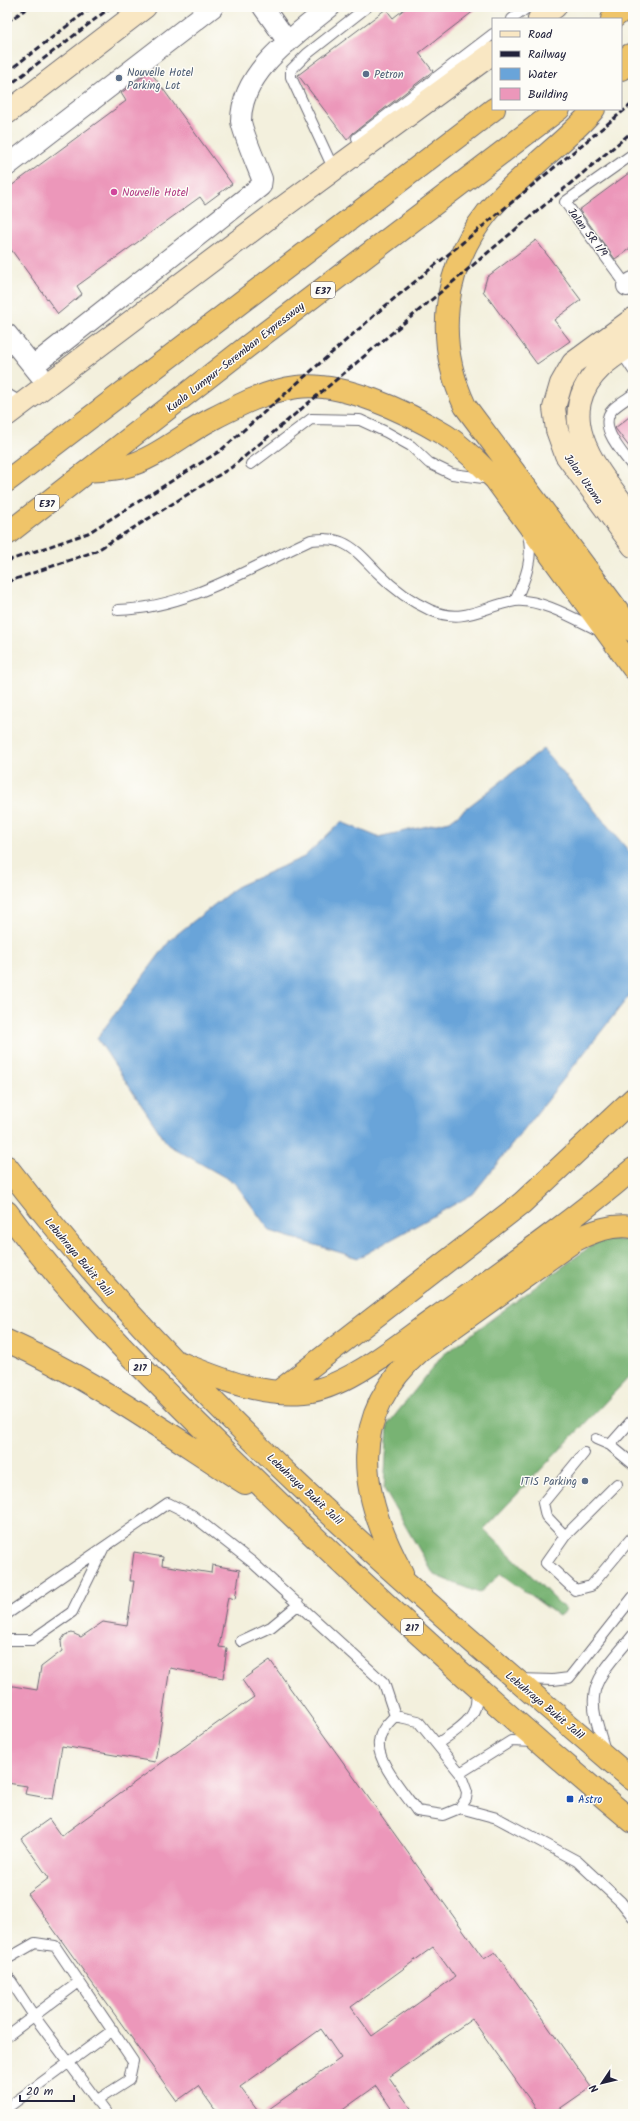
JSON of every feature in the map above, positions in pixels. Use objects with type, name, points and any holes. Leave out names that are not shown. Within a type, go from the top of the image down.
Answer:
[{"type":"highway","points":[[613,18],[628,7]]},
{"type":"highway","points":[[7,481],[493,110]]},
{"type":"highway","name":"Kuala Lumpur–Seremban Expressway","points":[[7,534],[248,346],[558,110]]},
{"type":"highway","points":[[593,110],[500,199],[474,230],[463,248],[451,284],[447,311],[446,334],[452,373],[465,406],[633,631]]},
{"type":"highway","points":[[88,471],[131,464],[149,457],[238,405],[257,397],[298,387],[329,387],[376,402],[445,436],[470,455],[495,479],[633,668]]},
{"type":"highway","points":[[278,1392],[480,1236],[542,1185],[633,1099]]},
{"type":"highway","name":"Lebuhraya Bukit Jalil","points":[[7,1167],[79,1258],[171,1360],[219,1408],[411,1589],[633,1780]]},
{"type":"highway","points":[[171,1360],[232,1382],[278,1392],[305,1392],[341,1381],[368,1365],[577,1215],[633,1169]]},
{"type":"highway","name":"217","points":[[7,1212],[55,1274],[135,1361],[286,1510],[538,1743],[633,1822]]},
{"type":"highway","points":[[411,1589],[391,1553],[373,1507],[366,1466],[369,1434],[374,1418],[390,1385],[408,1362],[420,1351],[574,1241],[593,1232],[612,1227],[633,1227]]},
{"type":"highway","points":[[7,1341],[40,1356],[98,1388],[286,1510]]},
{"type":"street","points":[[7,113],[145,7]]},
{"type":"street","points":[[7,166],[213,7]]},
{"type":"street","points":[[263,7],[288,42]]},
{"type":"street","points":[[33,366],[261,186],[262,179],[241,122],[246,95],[263,65],[330,7]]},
{"type":"street","points":[[527,13],[555,7]]},
{"type":"street","points":[[12,404],[47,385],[279,210],[492,54]]},
{"type":"street","points":[[261,186],[279,210]]},
{"type":"street","name":"Jalan Utama","points":[[633,319],[573,363],[561,384],[554,408],[556,430],[566,454],[633,546]]},
{"type":"street","points":[[7,334],[47,385]]},
{"type":"street","name":"Jalan Utama","points":[[629,355],[601,368],[586,386],[580,404],[578,425],[588,456],[633,517]]},
{"type":"lane","points":[[334,170],[291,77],[291,70],[307,54],[367,7]]},
{"type":"lane","points":[[514,18],[527,13]]},
{"type":"lane","points":[[357,138],[492,35]]},
{"type":"lane","name":"Jalan SR 1/9","points":[[630,284],[565,202],[633,154]]},
{"type":"lane","points":[[633,394],[612,410],[607,421],[610,433],[633,467]]},
{"type":"lane","points":[[251,464],[311,419],[360,420],[411,446],[429,462],[452,474],[495,479]]},
{"type":"lane","points":[[515,601],[524,581],[530,553],[530,542],[522,516]]},
{"type":"lane","points":[[118,610],[142,609],[175,601],[215,586],[311,540],[328,539],[341,542],[358,552],[379,574],[407,598],[431,610],[451,616],[471,615],[515,601],[536,603],[609,636]]},
{"type":"lane","points":[[610,1445],[633,1419]]},
{"type":"lane","points":[[596,1439],[610,1445],[633,1464]]},
{"type":"lane","points":[[565,1536],[546,1516],[543,1503],[584,1453]]},
{"type":"lane","points":[[617,1484],[565,1536],[546,1563],[576,1590],[591,1586],[633,1536]]},
{"type":"lane","points":[[7,1614],[168,1503],[192,1516],[217,1534],[299,1604],[384,1683],[395,1716]]},
{"type":"lane","points":[[7,1640],[32,1640],[72,1612],[104,1548]]},
{"type":"lane","points":[[514,1679],[553,1680],[569,1678],[633,1597]]},
{"type":"lane","points":[[241,1641],[271,1627],[299,1604]]},
{"type":"lane","points":[[607,1757],[596,1718],[594,1696],[602,1673],[633,1635]]},
{"type":"lane","points":[[437,1744],[465,1724],[472,1716],[476,1704],[475,1686]]},
{"type":"lane","points":[[395,1716],[418,1721],[460,1773],[467,1792],[466,1799],[460,1808]]},
{"type":"lane","points":[[395,1716],[383,1728],[378,1742],[383,1761],[417,1811],[443,1814],[460,1808],[497,1818],[577,1861],[621,1902],[633,1918]]},
{"type":"lane","points":[[460,1773],[511,1741],[520,1740],[538,1743]]},
{"type":"lane","points":[[7,1959],[35,1943],[55,1946],[133,2061],[129,2080],[96,2102]]},
{"type":"lane","points":[[7,1975],[34,2016],[96,2102],[107,2114]]},
{"type":"lane","points":[[7,2036],[79,1982]]},
{"type":"lane","points":[[7,2108],[113,2030]]},
{"type":"green space","points":[[599,1240],[633,1240],[633,1373],[484,1529],[566,1610],[559,1616],[501,1574],[479,1593],[434,1575],[384,1489],[388,1424],[443,1355]]},
{"type":"water","points":[[543,749],[633,856],[633,991],[473,1194],[358,1258],[270,1231],[235,1183],[168,1145],[97,1038],[171,939],[238,886],[304,857],[341,822],[378,837],[450,821]]},
{"type":"building","name":"Petron","points":[[407,7],[479,7],[419,53],[433,71],[353,133],[347,140],[298,75],[386,9],[393,18]]},
{"type":"building","name":"Nouvelle Hotel","points":[[150,71],[232,184],[205,204],[200,197],[77,286],[82,294],[58,314],[7,244],[7,189],[126,101],[121,93]]},
{"type":"building","points":[[633,170],[633,246],[615,259],[579,210]]},
{"type":"building","points":[[536,240],[581,300],[554,320],[570,341],[537,364],[483,291],[487,277]]},
{"type":"building","points":[[633,414],[633,452],[615,428]]},
{"type":"building","points":[[134,1552],[163,1557],[162,1565],[211,1573],[212,1565],[240,1570],[235,1599],[228,1597],[219,1647],[227,1648],[223,1678],[170,1668],[155,1762],[62,1746],[53,1799],[25,1794],[27,1786],[7,1783],[7,1685],[37,1690],[41,1667],[62,1651],[61,1641],[65,1635],[72,1633],[81,1637],[103,1622],[127,1626],[134,1581],[130,1581]]},
{"type":"building","points":[[270,1660],[484,1959],[495,1952],[591,2087],[552,2114],[540,2114],[472,2019],[389,2077],[415,2114],[395,2114],[376,2086],[337,2114],[262,2114],[341,2058],[321,2029],[240,2087],[260,2114],[218,2114],[198,2086],[177,2101],[28,1894],[49,1878],[21,1839],[49,1819],[61,1836],[254,1697],[242,1680]],"holes":[[[433,1947],[455,1977],[372,2036],[351,2007]]]},
{"type":"railway","points":[[7,22],[29,7]]},
{"type":"railway","points":[[7,72],[92,7]]},
{"type":"railway","points":[[7,87],[111,7]]},
{"type":"railway","points":[[7,561],[88,533],[220,451],[384,307],[633,103]]},
{"type":"railway","points":[[7,582],[96,551],[232,467],[633,131]]},
{"type":"place","name":"Petron","points":[[366,74]]},
{"type":"place","name":"Nouvelle Hotel Parking Lot","points":[[119,78]]},
{"type":"place","name":"Nouvelle Hotel","points":[[114,192]]},
{"type":"place","name":"ITIS Parking","points":[[585,1481]]},
{"type":"place","name":"Astro","points":[[570,1799]]}]
